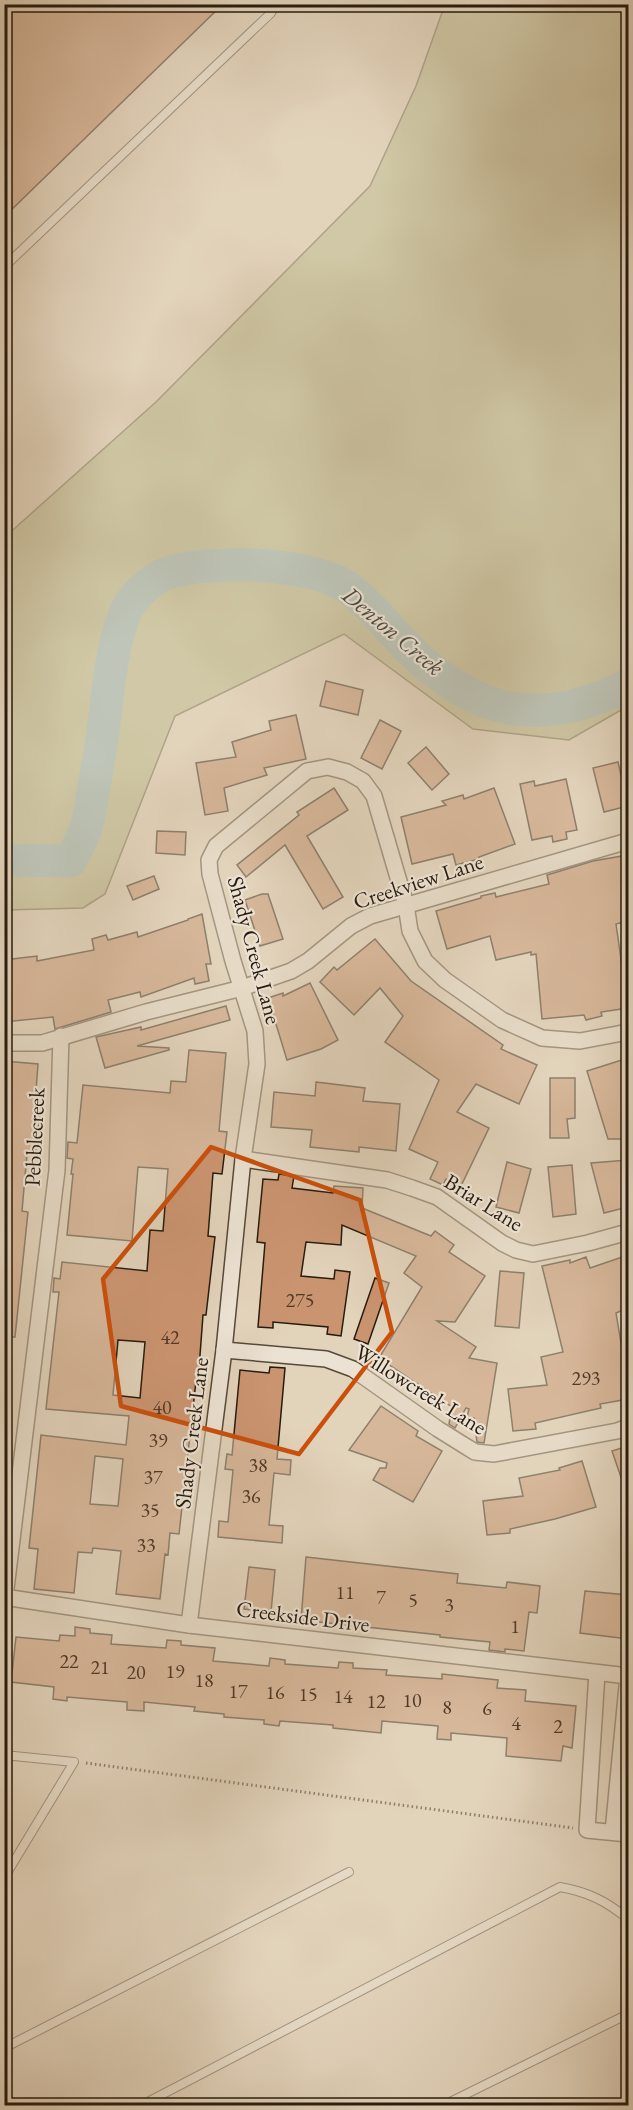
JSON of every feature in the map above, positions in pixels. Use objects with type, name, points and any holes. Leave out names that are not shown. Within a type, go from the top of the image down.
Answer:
[{"type":"street","name":"Shady Creek Lane","points":[[189,1625],[224,1350],[243,1159],[257,1064],[255,1031],[218,910],[210,874],[209,860],[216,846],[307,771],[327,767],[346,772],[363,781],[374,796],[406,905],[410,931],[425,961],[445,980],[502,1020],[542,1038],[580,1041],[628,1032]]},
{"type":"street","name":"Creekview Lane","points":[[4,1043],[42,1043],[242,988],[291,971],[308,961],[351,926],[370,916],[628,841]]},
{"type":"street","name":"Pebblecreek","points":[[5,1597],[57,1170],[61,1036]]},
{"type":"street","name":"Briar Lane","points":[[243,1159],[387,1180],[412,1188],[437,1197],[502,1243],[516,1250],[533,1254],[628,1232]]},
{"type":"street","name":"Willowcreek Lane","points":[[224,1350],[326,1359],[353,1369],[475,1452],[494,1454],[618,1431],[628,1427]]},
{"type":"street","name":"Creekside Drive","points":[[5,1597],[189,1625],[628,1676],[621,1833]]},
{"type":"street","points":[[597,1673],[586,1830],[621,1833]]},
{"type":"lane","points":[[4,267],[272,13],[275,4]]},
{"type":"lane","points":[[4,1755],[74,1762],[4,1878]]},
{"type":"lane","points":[[4,2048],[349,1872]]},
{"type":"lane","points":[[140,2106],[560,1887],[580,1890],[610,1904],[628,1919]]},
{"type":"lane","points":[[442,2106],[628,2014]]},
{"type":"path","points":[[74,1762],[586,1830]]},
{"type":"highlighted area","points":[[211,1147],[360,1200],[392,1332],[299,1454],[121,1406],[103,1279]]},
{"type":"green space","points":[[445,4],[628,5],[628,706],[569,740],[473,729],[344,634],[175,716],[105,894],[83,908],[5,910],[5,537],[156,402],[370,186],[416,86]]},
{"type":"building","points":[[4,4],[223,4],[4,217]]},
{"type":"building","points":[[326,681],[363,690],[358,715],[320,706]]},
{"type":"building","points":[[296,715],[306,759],[264,768],[267,775],[224,788],[228,811],[205,815],[196,763],[236,757],[232,742],[271,730],[269,721]]},
{"type":"building","points":[[380,720],[401,731],[382,769],[361,758]]},
{"type":"building","points":[[426,747],[449,774],[432,790],[408,763]]},
{"type":"building","points":[[618,762],[628,806],[604,812],[593,768]]},
{"type":"building","points":[[566,779],[577,830],[566,832],[567,839],[553,842],[552,836],[532,840],[520,784],[534,781],[535,786]]},
{"type":"building","points":[[334,788],[348,810],[307,836],[343,897],[323,909],[285,845],[246,877],[237,865],[299,815],[297,812]]},
{"type":"building","points":[[494,788],[515,844],[479,857],[479,859],[456,865],[453,854],[412,864],[401,817],[446,805],[442,801],[463,795],[464,799]]},
{"type":"building","points":[[157,831],[186,832],[185,855],[156,853]]},
{"type":"building","points":[[628,855],[628,921],[616,924],[628,1008],[601,1012],[602,1016],[586,1020],[584,1015],[542,1019],[536,954],[531,955],[531,952],[496,960],[490,936],[447,949],[436,911],[481,898],[481,896],[495,893],[496,897],[549,884],[547,875],[593,861]]},
{"type":"building","points":[[154,876],[159,889],[133,900],[127,886]]},
{"type":"building","points":[[268,894],[283,939],[260,946],[245,900]]},
{"type":"building","points":[[202,914],[211,964],[206,964],[209,981],[195,984],[194,978],[141,997],[140,992],[108,1000],[111,1012],[55,1029],[53,1017],[4,1022],[4,960],[37,956],[37,961],[94,950],[92,939],[106,935],[108,940],[137,932],[138,937]]},
{"type":"building","points":[[375,939],[411,981],[503,1045],[501,1049],[537,1065],[519,1104],[476,1084],[457,1112],[489,1128],[461,1186],[446,1179],[443,1185],[430,1179],[438,1162],[409,1149],[439,1080],[385,1042],[403,1016],[380,988],[354,1015],[320,982],[334,967],[337,970]]},
{"type":"building","points":[[310,983],[338,1040],[321,1049],[287,1060],[268,998],[283,993],[283,996]]},
{"type":"building","points":[[226,1006],[230,1020],[137,1046],[169,1048],[169,1050],[105,1068],[96,1037],[141,1027],[141,1030]]},
{"type":"building","points":[[189,1050],[226,1053],[219,1131],[227,1132],[222,1174],[213,1173],[208,1236],[215,1237],[206,1315],[203,1315],[198,1382],[196,1381],[179,1534],[170,1533],[160,1599],[116,1594],[121,1551],[93,1548],[92,1553],[78,1552],[74,1593],[34,1589],[38,1549],[29,1548],[41,1435],[126,1445],[129,1416],[46,1409],[59,1292],[53,1292],[54,1278],[60,1279],[62,1262],[147,1271],[150,1230],[163,1231],[168,1169],[138,1167],[132,1241],[67,1235],[73,1174],[71,1174],[73,1159],[67,1158],[68,1142],[77,1143],[83,1085],[170,1093],[171,1081],[186,1082]],"holes":[[[118,1340],[145,1342],[140,1398],[113,1395]],[[95,1456],[123,1459],[118,1506],[90,1504]]]},
{"type":"building","points":[[628,1058],[628,1139],[608,1139],[587,1071]]},
{"type":"building","points":[[4,1061],[38,1064],[35,1105],[41,1106],[35,1155],[27,1154],[22,1211],[28,1212],[15,1337],[4,1337]]},
{"type":"building","points":[[550,1078],[575,1078],[575,1118],[567,1119],[569,1138],[550,1138]]},
{"type":"building","points":[[316,1082],[365,1088],[363,1101],[400,1104],[396,1151],[359,1147],[359,1152],[310,1147],[312,1130],[271,1127],[274,1092],[315,1096]]},
{"type":"building","points":[[628,1160],[628,1207],[604,1213],[591,1163]]},
{"type":"building","points":[[507,1162],[531,1169],[519,1213],[496,1207]]},
{"type":"building","points":[[572,1165],[576,1214],[553,1217],[548,1167]]},
{"type":"building","points":[[279,1174],[294,1176],[292,1188],[333,1193],[334,1186],[363,1188],[362,1208],[431,1236],[435,1231],[454,1245],[449,1252],[485,1276],[455,1322],[437,1321],[476,1347],[469,1358],[497,1363],[484,1443],[477,1442],[474,1418],[467,1417],[469,1409],[466,1408],[455,1428],[449,1424],[452,1407],[379,1358],[422,1287],[404,1273],[416,1256],[342,1225],[341,1245],[306,1242],[301,1276],[334,1279],[335,1270],[350,1272],[341,1336],[327,1334],[328,1327],[273,1322],[273,1328],[258,1327],[265,1243],[257,1242],[263,1179],[278,1180]]},
{"type":"building","points":[[628,1255],[628,1308],[616,1313],[628,1385],[628,1399],[600,1404],[601,1408],[535,1423],[536,1429],[513,1431],[508,1389],[547,1385],[541,1357],[563,1352],[542,1266],[570,1260],[570,1263],[586,1257],[590,1268]]},
{"type":"building","points":[[500,1271],[524,1273],[519,1328],[495,1326]]},
{"type":"building","points":[[375,1278],[389,1283],[368,1344],[354,1339]]},
{"type":"building","points":[[270,1367],[285,1368],[277,1459],[291,1460],[290,1475],[274,1473],[269,1525],[283,1526],[282,1543],[218,1537],[219,1521],[228,1522],[233,1470],[225,1469],[227,1454],[232,1455],[240,1370],[269,1373]]},
{"type":"building","points":[[381,1406],[418,1431],[416,1436],[442,1451],[413,1502],[373,1480],[380,1468],[386,1468],[387,1463],[349,1450]]},
{"type":"building","points":[[628,1446],[628,1491],[626,1492],[612,1451]]},
{"type":"building","points":[[582,1461],[596,1507],[510,1529],[510,1533],[487,1535],[483,1501],[523,1496],[519,1478],[560,1470],[559,1468]]},
{"type":"building","points":[[306,1557],[458,1574],[457,1583],[506,1588],[507,1582],[540,1586],[537,1613],[529,1612],[524,1651],[505,1649],[505,1652],[489,1650],[490,1642],[301,1620]]},
{"type":"building","points":[[249,1567],[275,1570],[271,1612],[244,1609]]},
{"type":"building","points":[[585,1591],[628,1595],[628,1639],[580,1633]]},
{"type":"building","points":[[75,1627],[90,1629],[90,1633],[112,1635],[111,1644],[166,1648],[167,1640],[181,1641],[181,1645],[215,1648],[213,1661],[269,1666],[270,1658],[285,1660],[285,1664],[338,1668],[339,1662],[353,1663],[353,1668],[387,1670],[386,1675],[442,1679],[442,1674],[498,1680],[497,1688],[526,1690],[525,1701],[576,1706],[572,1748],[563,1746],[561,1761],[506,1756],[507,1738],[451,1733],[451,1740],[437,1739],[438,1726],[382,1721],[381,1733],[333,1728],[333,1725],[280,1721],[279,1726],[264,1724],[264,1720],[224,1717],[224,1714],[194,1711],[195,1707],[144,1702],[144,1711],[127,1710],[127,1702],[67,1697],[67,1701],[53,1699],[54,1687],[11,1682],[16,1637],[59,1641],[60,1635],[75,1636]]},
{"type":"waterway","name":"Denton Creek","points":[[4,860],[70,861],[88,820],[112,660],[122,619],[132,601],[151,582],[177,570],[196,567],[260,565],[307,572],[336,581],[363,600],[408,648],[434,671],[459,689],[485,701],[511,708],[538,711],[567,707],[596,699],[628,685]]}]
